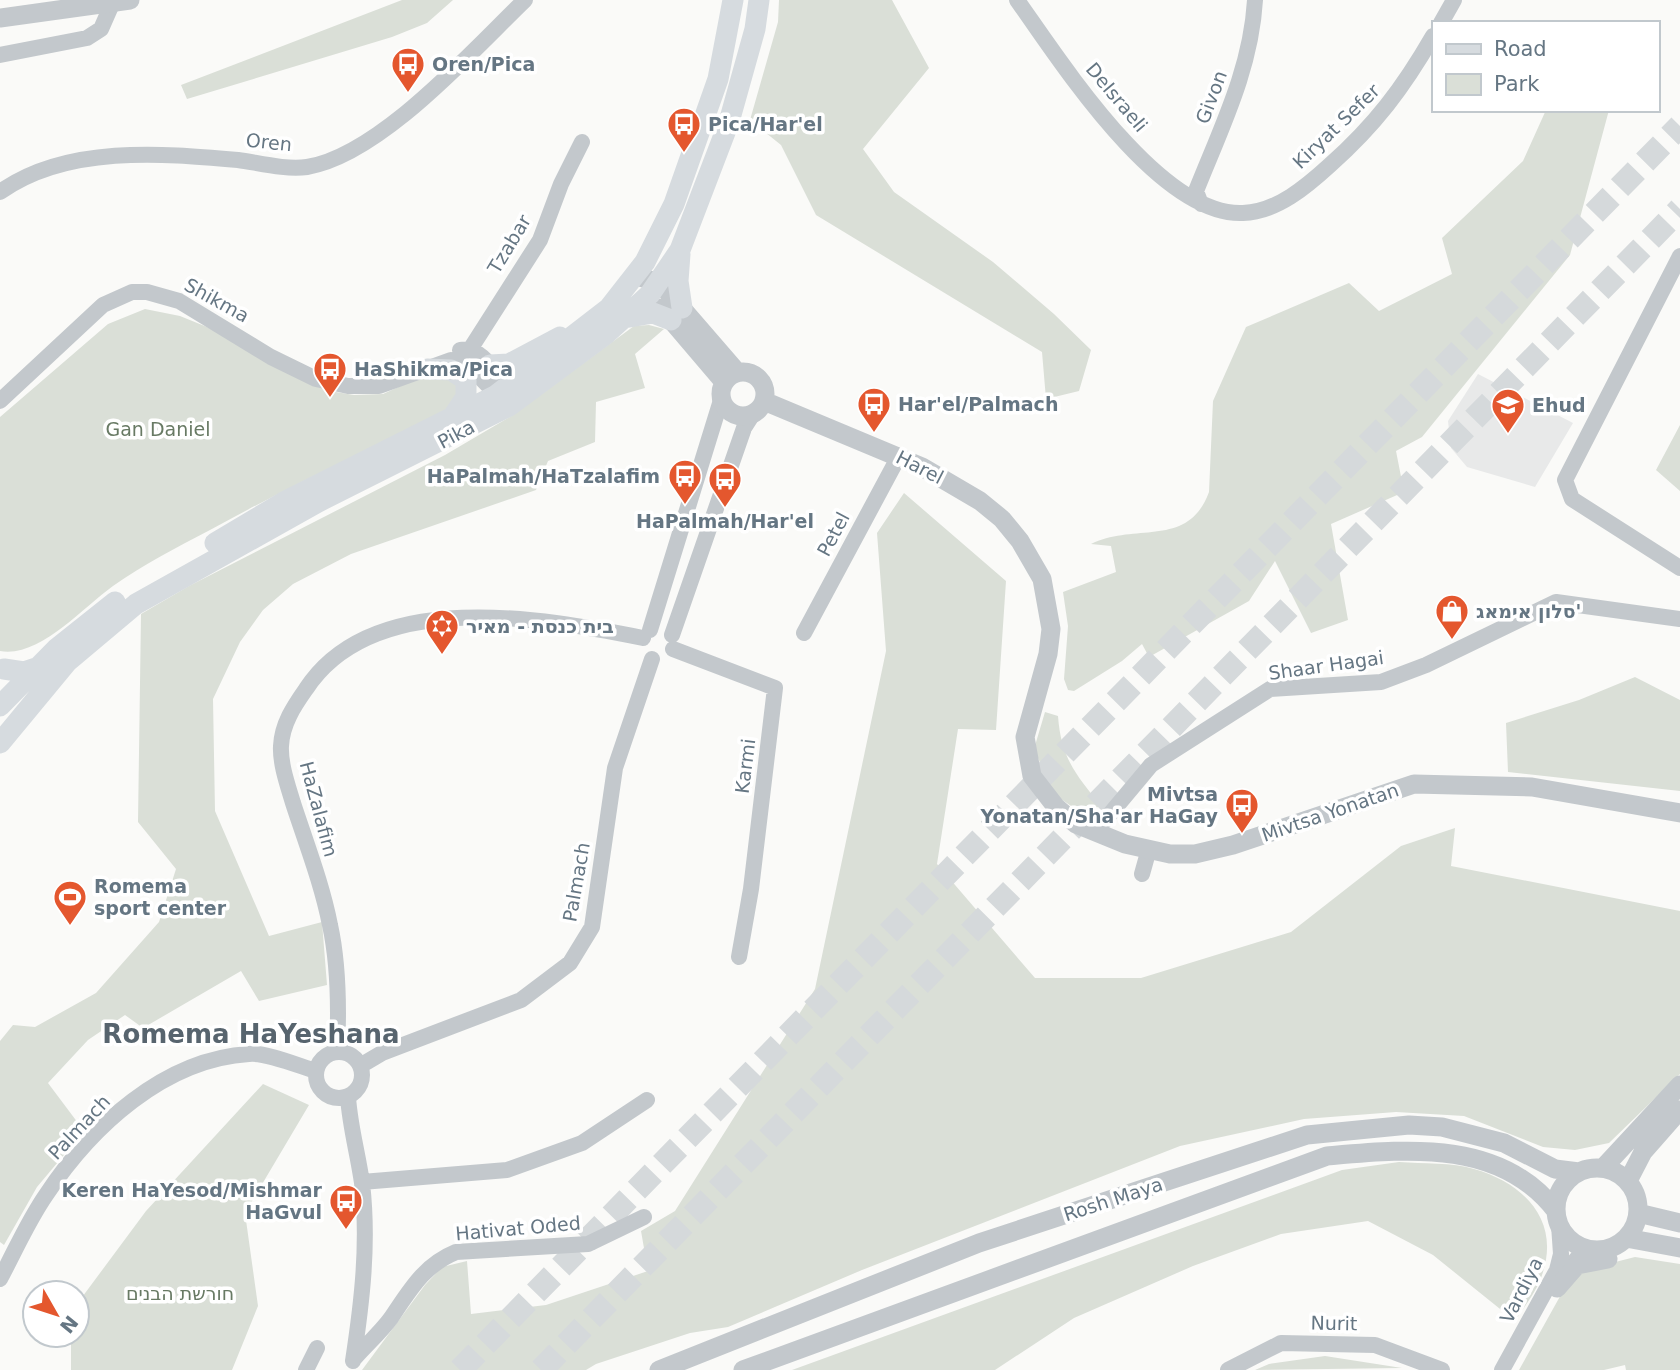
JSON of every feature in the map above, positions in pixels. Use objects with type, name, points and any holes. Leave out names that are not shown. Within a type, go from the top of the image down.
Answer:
[{"type":"main road","name":"Pika","points":[[4,688],[24,672],[36,667],[124,596],[284,502],[503,397],[591,323],[636,276],[656,246],[692,159],[718,79],[733,0]]},
{"type":"main road","name":"Pika","points":[[0,743],[67,662],[136,604],[503,397],[624,318],[655,289],[680,250],[729,122],[755,29],[759,0]]},
{"type":"main road","points":[[624,318],[653,313],[676,314],[680,250]]},
{"type":"main road","points":[[490,365],[509,364],[542,344],[591,323]]},
{"type":"main road","points":[[427,369],[451,370],[460,374],[468,386],[461,407],[447,422]]},
{"type":"street","name":"Oren","points":[[0,192],[23,176],[109,155],[210,158],[306,167],[354,150],[431,90],[525,0]]},
{"type":"street","name":"DeIsraeli","points":[[1017,0],[1076,83],[1140,158],[1201,204]]},
{"type":"street","name":"Givon","points":[[1201,204],[1196,191],[1239,88],[1254,21],[1255,0]]},
{"type":"street","points":[[1442,21],[1454,0]]},
{"type":"street","points":[[0,18],[121,2]]},
{"type":"street","points":[[0,55],[87,38],[101,29],[121,2]]},
{"type":"street","name":"Kiryat Sefer","points":[[1201,204],[1230,213],[1256,211],[1273,206],[1311,183],[1351,146],[1393,101],[1432,38]]},
{"type":"street","name":"Tzabar","points":[[466,355],[491,312],[540,240],[561,184],[582,142]]},
{"type":"street","points":[[1680,256],[1564,480],[1572,499],[1680,568]]},
{"type":"street","points":[[636,276],[655,289],[676,314],[727,385],[734,414],[758,407]]},
{"type":"street","name":"Shikma","points":[[0,401],[89,316],[116,297],[132,292],[161,294],[179,301],[271,357],[316,379],[359,386],[389,384],[444,361],[466,355]]},
{"type":"street","points":[[359,386],[445,352],[481,354],[490,365],[503,397]]},
{"type":"street","points":[[466,355],[503,397]]},
{"type":"street","points":[[748,373],[760,380],[765,391],[758,407],[744,428],[673,642],[662,659],[652,659],[643,648],[646,634],[727,385],[748,373]]},
{"type":"street","name":"Harel","points":[[758,407],[899,456],[951,483],[1002,519],[1020,541],[1042,579]]},
{"type":"street","name":"Petel","points":[[804,633],[899,456]]},
{"type":"street","name":"Mivtsa Yonatan","points":[[1042,579],[1051,629],[1048,654],[1025,737],[1032,776],[1056,807],[1076,824],[1095,832],[1170,854],[1195,854],[1233,845],[1414,784],[1532,787],[1680,813]]},
{"type":"street","name":"Shaar Hagai","points":[[1095,832],[1151,765],[1270,690],[1381,682],[1426,665],[1556,602],[1680,619]]},
{"type":"street","name":"HaZalafim","points":[[337,1052],[339,1014],[330,926],[287,781],[281,747],[288,715],[316,673],[352,645],[390,630],[435,620],[509,617],[646,634]]},
{"type":"street","points":[[646,634],[664,629],[673,642]]},
{"type":"street","name":"Karmi","points":[[673,642],[775,688],[751,889],[739,957]]},
{"type":"street","name":"Palmach","points":[[360,1066],[382,1053],[521,1000],[570,963],[592,927],[615,768],[652,659]]},
{"type":"street","points":[[4,688],[32,702]]},
{"type":"street","points":[[1142,874],[1149,849]]},
{"type":"street","points":[[337,1052],[352,1056],[360,1066],[362,1082],[348,1097],[333,1098],[326,1095],[317,1084],[316,1071],[322,1059],[337,1052]]},
{"type":"street","name":"Palmach","points":[[0,1279],[46,1195],[124,1108],[156,1085],[196,1065],[251,1053],[316,1071]]},
{"type":"street","points":[[1604,1168],[1680,1085]]},
{"type":"street","points":[[348,1097],[351,1131],[362,1182],[365,1275],[352,1365]]},
{"type":"street","points":[[362,1182],[508,1170],[582,1143],[647,1100]]},
{"type":"street","points":[[1628,1181],[1643,1152],[1680,1110]]},
{"type":"street","name":"Rosh Maya","points":[[659,1370],[967,1248],[1307,1135],[1409,1125],[1442,1128],[1504,1143],[1555,1169],[1579,1172]]},
{"type":"street","name":"Rosh Maya","points":[[743,1370],[971,1284],[1327,1156],[1403,1149],[1442,1150],[1479,1159],[1511,1171],[1543,1194],[1558,1218]]},
{"type":"street","points":[[1558,1288],[1577,1265],[1613,1257],[1631,1239],[1638,1213],[1638,1201],[1628,1181],[1604,1168],[1579,1172],[1562,1188],[1558,1218],[1567,1237],[1585,1249],[1605,1249],[1631,1239],[1680,1248]]},
{"type":"street","points":[[1638,1213],[1680,1223]]},
{"type":"street","name":"Hativat Oded","points":[[352,1365],[424,1271],[439,1259],[456,1252],[588,1244],[644,1217]]},
{"type":"street","name":"Vardiya","points":[[1502,1370],[1557,1270],[1561,1254],[1558,1218]]},
{"type":"street","name":"Vardiya","points":[[1513,1370],[1558,1288],[1585,1249]]},
{"type":"street","name":"Nurit","points":[[1228,1370],[1281,1343],[1375,1346],[1442,1370]]},
{"type":"street","points":[[306,1370],[317,1348]]},
{"type":"shaded area","name":"Ehud","points":[[1478,374],[1573,423],[1535,487],[1467,467],[1451,448],[1448,421]]},
{"type":"green space","points":[[402,0],[453,0],[427,23],[392,37],[187,99],[181,85]]},
{"type":"green space","points":[[779,0],[892,0],[929,68],[863,149],[894,192],[993,262],[1091,350],[1079,391],[1046,399],[1042,352],[816,215],[781,145],[750,120],[778,22]]},
{"type":"green space","points":[[1545,112],[1608,112],[1570,255],[1422,437],[1396,451],[1404,492],[1331,524],[1348,620],[1311,633],[1275,561],[1249,601],[1149,657],[1142,644],[1122,661],[1074,691],[1068,690],[1064,679],[1068,626],[1063,592],[1116,572],[1111,546],[1091,544],[1108,538],[1174,528],[1188,521],[1200,510],[1209,492],[1213,401],[1246,327],[1349,283],[1379,311],[1452,274],[1442,238],[1523,161]]},
{"type":"green space","name":"Gan Daniel","points":[[145,309],[180,316],[207,327],[330,391],[354,395],[383,394],[429,373],[443,373],[461,388],[449,410],[299,483],[160,556],[113,586],[45,639],[15,651],[0,651],[0,417],[108,324]]},
{"type":"green space","points":[[649,325],[664,329],[635,354],[645,388],[596,402],[595,442],[548,461],[536,490],[351,554],[293,584],[263,610],[240,642],[213,699],[215,811],[269,936],[322,922],[327,985],[259,1001],[241,971],[143,1028],[125,1015],[88,1040],[48,1083],[84,1131],[37,1187],[4,1245],[0,1242],[0,1041],[13,1025],[35,1027],[96,993],[159,922],[176,869],[138,822],[141,614],[189,586],[445,455],[513,415],[634,326]]},
{"type":"green space","points":[[1680,425],[1680,491],[1656,470]]},
{"type":"green space","points":[[904,493],[1006,581],[996,730],[958,729],[937,864],[1035,978],[1141,978],[1291,932],[1401,846],[1455,828],[1451,866],[1680,911],[1680,1074],[1609,1143],[1575,1150],[1543,1147],[1464,1116],[1396,1112],[1304,1119],[1180,1146],[862,1270],[728,1327],[690,1333],[596,1364],[586,1370],[362,1370],[425,1285],[442,1267],[467,1261],[471,1314],[546,1305],[648,1271],[641,1231],[675,1211],[815,989],[886,651],[877,533]]},
{"type":"green space","points":[[1635,677],[1680,700],[1680,791],[1508,772],[1506,723],[1579,700]]},
{"type":"green space","points":[[1045,712],[1058,716],[1066,755],[1102,807],[1074,808],[1061,799],[1050,785],[1034,749]]},
{"type":"green space","name":"חורשת הבנים","points":[[263,1084],[309,1105],[245,1213],[258,1306],[232,1370],[71,1370],[71,1349],[91,1349],[91,1285],[146,1211]]},
{"type":"green space","points":[[1399,1162],[1447,1164],[1492,1175],[1522,1194],[1534,1207],[1542,1221],[1547,1256],[1537,1287],[1515,1321],[1433,1255],[1368,1221],[1281,1234],[1193,1266],[1074,1318],[995,1370],[792,1370],[1342,1170]]},
{"type":"green space","points":[[1635,1257],[1680,1264],[1680,1370],[1626,1370],[1625,1365],[1604,1370],[1519,1370],[1563,1291],[1580,1271]]},
{"type":"green space","points":[[1325,1356],[1402,1368],[1255,1370],[1269,1364]]},
{"type":"tunnel","points":[[460,1370],[1680,126]]},
{"type":"tunnel","points":[[541,1370],[1680,209]]},
{"type":"place","name":"Oren/Pica","points":[[408,94]]},
{"type":"place","name":"Pica/Har'el","points":[[684,154]]},
{"type":"place","name":"HaShikma/Pica","points":[[330,399]]},
{"type":"place","name":"Har'el/Palmach","points":[[874,434]]},
{"type":"place","name":"Ehud","points":[[1508,435]]},
{"type":"place","name":"HaPalmah/HaTzalafim","points":[[685,506]]},
{"type":"place","name":"HaPalmah/Har'el","points":[[725,509]]},
{"type":"place","name":"סלון אימאג'","points":[[1452,641]]},
{"type":"place","name":"בית כנסת - מאיר","points":[[442,656]]},
{"type":"place","name":"Mivtsa Yonatan/Sha'ar HaGay","points":[[1242,835]]},
{"type":"place","name":"Romema sport center","points":[[70,927]]},
{"type":"place","name":"Keren HaYesod/Mishmar HaGvul","points":[[346,1231]]},
{"type":"district","name":"Romema HaYeshana","points":[[251,1034]]}]
